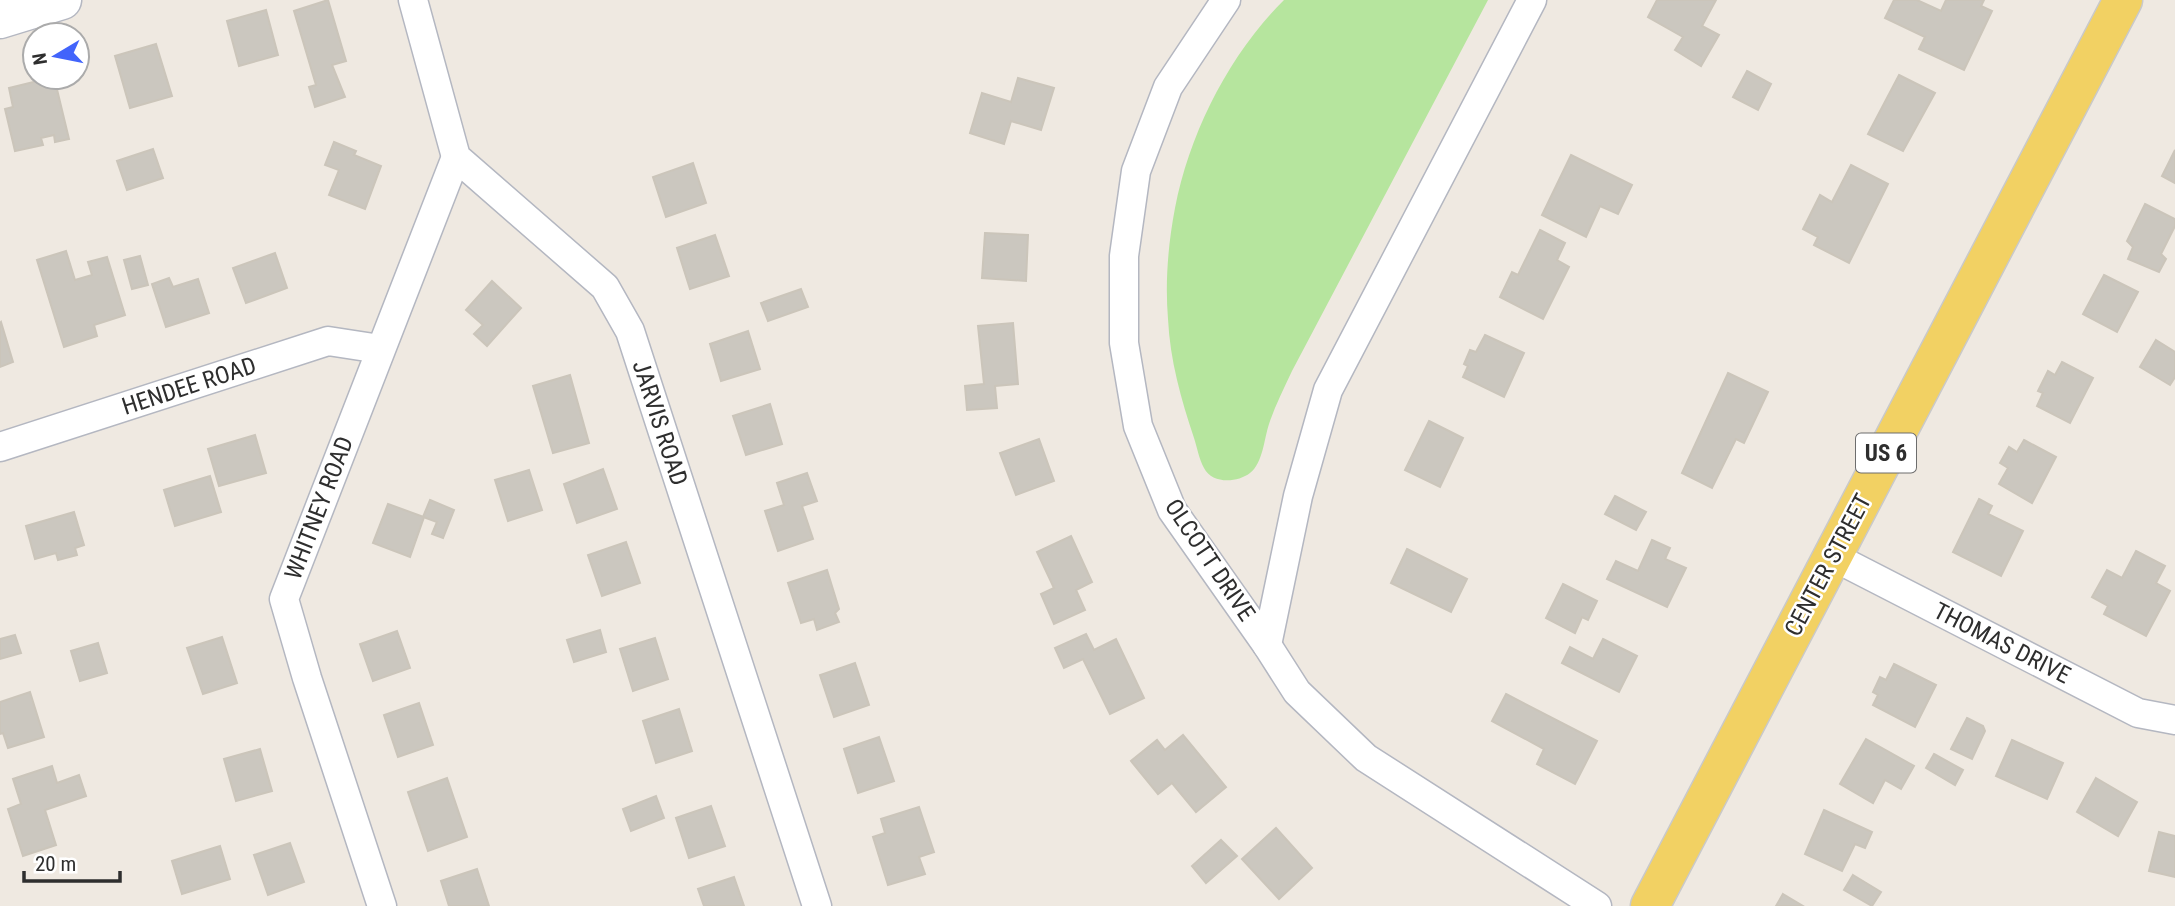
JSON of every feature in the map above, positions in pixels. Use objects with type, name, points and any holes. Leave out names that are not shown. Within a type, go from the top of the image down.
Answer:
[{"type":"main road","points":[[1,14],[62,0]]},
{"type":"main road","name":"CENTER STREET","points":[[1650,906],[2123,0]]},
{"type":"street","points":[[413,0],[456,157]]},
{"type":"street","name":"OLCOTT DRIVE","points":[[1226,0],[1168,87],[1136,171],[1124,256],[1124,343],[1138,426],[1172,510],[1297,692],[1366,758],[1597,906]]},
{"type":"street","name":"OLCOTT DRIVE","points":[[1267,645],[1298,496],[1328,390],[1532,0]]},
{"type":"street","name":"WHITNEY ROAD","points":[[382,906],[307,678],[284,599],[456,157]]},
{"type":"street","name":"JARVIS ROAD","points":[[456,157],[606,287],[630,331],[817,906]]},
{"type":"street","name":"HENDEE ROAD","points":[[0,447],[328,341],[380,349]]},
{"type":"street","name":"THOMAS DRIVE","points":[[1832,556],[2138,713],[2175,720]]},
{"type":"green space","points":[[1284,0],[1488,0],[1292,371],[1271,417],[1258,463],[1245,476],[1225,480],[1213,477],[1202,464],[1177,379],[1167,305],[1171,236],[1182,179],[1214,96],[1246,45]]},
{"type":"building","points":[[328,0],[346,61],[332,65],[345,97],[315,107],[309,87],[316,85],[294,11]]},
{"type":"building","points":[[1657,0],[1716,0],[1702,26],[1719,35],[1701,66],[1675,50],[1683,37],[1648,17]]},
{"type":"building","points":[[1894,0],[1917,0],[1941,11],[1946,0],[1984,0],[1981,6],[1992,11],[1964,70],[1919,49],[1925,37],[1885,18]]},
{"type":"building","points":[[266,10],[278,55],[239,66],[227,21]]},
{"type":"building","points":[[156,44],[172,96],[130,108],[115,56]]},
{"type":"building","points":[[1747,71],[1771,84],[1758,110],[1733,97]]},
{"type":"building","points":[[1899,75],[1935,93],[1903,151],[1868,134]]},
{"type":"building","points":[[1018,78],[1054,88],[1041,130],[1011,121],[1004,144],[970,133],[982,93],[1011,102]]},
{"type":"building","points":[[21,85],[21,91],[57,91],[69,139],[55,142],[54,135],[41,138],[43,145],[15,151],[5,109],[13,107],[9,88]]},
{"type":"building","points":[[334,142],[356,151],[354,155],[381,166],[365,209],[329,195],[339,170],[325,165]]},
{"type":"building","points":[[153,149],[163,178],[127,190],[117,161]]},
{"type":"building","points":[[2175,150],[2175,183],[2162,176]]},
{"type":"building","points":[[1571,155],[1632,185],[1618,214],[1600,206],[1586,237],[1542,215]]},
{"type":"building","points":[[693,163],[706,203],[666,217],[653,177]]},
{"type":"building","points":[[1851,165],[1888,184],[1849,263],[1814,245],[1818,237],[1803,229],[1820,195],[1832,202]]},
{"type":"building","points":[[2145,204],[2175,219],[2175,226],[2161,254],[2166,259],[2159,272],[2128,259],[2133,247],[2127,241]]},
{"type":"building","points":[[1540,230],[1565,243],[1557,260],[1569,267],[1543,319],[1500,297],[1512,272],[1518,275]]},
{"type":"building","points":[[985,233],[1028,235],[1026,281],[982,278]]},
{"type":"building","points":[[715,235],[729,276],[690,289],[677,248]]},
{"type":"building","points":[[66,251],[75,280],[92,275],[88,262],[107,257],[125,315],[94,325],[97,336],[64,347],[37,260]]},
{"type":"building","points":[[275,253],[287,288],[246,303],[233,268]]},
{"type":"building","points":[[140,256],[148,285],[132,289],[124,260]]},
{"type":"building","points":[[2104,275],[2138,292],[2117,332],[2083,314]]},
{"type":"building","points":[[169,278],[173,287],[198,279],[209,313],[166,327],[152,284]]},
{"type":"building","points":[[492,281],[521,308],[487,346],[474,334],[483,325],[466,310]]},
{"type":"building","points":[[801,289],[808,307],[768,321],[761,303]]},
{"type":"building","points":[[0,323],[13,362],[0,367]]},
{"type":"building","points":[[1013,323],[1018,384],[995,386],[997,408],[967,410],[965,386],[984,384],[978,326]]},
{"type":"building","points":[[748,331],[760,369],[721,381],[710,344]]},
{"type":"building","points":[[1485,335],[1524,353],[1504,397],[1463,377],[1468,366],[1464,364],[1470,350],[1476,352]]},
{"type":"building","points":[[2156,340],[2175,352],[2175,377],[2170,385],[2140,367]]},
{"type":"building","points":[[2062,362],[2093,378],[2070,423],[2037,406],[2043,393],[2038,391],[2048,371],[2055,375]]},
{"type":"building","points":[[1728,373],[1768,392],[1744,443],[1736,439],[1712,488],[1682,473]]},
{"type":"building","points":[[570,375],[589,443],[553,453],[533,386]]},
{"type":"building","points":[[770,404],[782,444],[746,455],[733,416]]},
{"type":"building","points":[[1429,421],[1463,438],[1440,487],[1405,470]]},
{"type":"building","points":[[255,435],[266,473],[219,486],[208,449]]},
{"type":"building","points":[[1039,439],[1054,481],[1016,495],[1000,453]]},
{"type":"building","points":[[2024,440],[2056,457],[2032,503],[1999,484],[2008,468],[2000,463],[2009,447],[2017,452]]},
{"type":"building","points":[[603,469],[617,509],[577,523],[564,484]]},
{"type":"building","points":[[529,470],[542,510],[508,521],[495,480]]},
{"type":"building","points":[[807,473],[817,501],[802,506],[813,539],[778,551],[765,511],[784,505],[777,483]]},
{"type":"building","points":[[210,476],[221,512],[175,526],[164,490]]},
{"type":"building","points":[[1615,496],[1646,512],[1636,530],[1605,514]]},
{"type":"building","points":[[1979,499],[1992,506],[1988,514],[2023,531],[2001,576],[1953,552]]},
{"type":"building","points":[[430,500],[454,510],[443,538],[432,534],[437,522],[423,517]]},
{"type":"building","points":[[388,504],[424,517],[410,557],[373,543]]},
{"type":"building","points":[[74,512],[84,545],[75,548],[77,555],[58,560],[56,553],[35,559],[26,526]]},
{"type":"building","points":[[1071,536],[1092,582],[1076,590],[1085,610],[1054,624],[1041,594],[1054,588],[1037,552]]},
{"type":"building","points":[[1652,540],[1670,548],[1665,559],[1686,568],[1667,607],[1607,579],[1616,561],[1638,571]]},
{"type":"building","points":[[626,542],[640,583],[602,596],[588,555]]},
{"type":"building","points":[[1407,549],[1467,579],[1451,612],[1391,583]]},
{"type":"building","points":[[2136,551],[2165,566],[2156,583],[2170,591],[2146,636],[2104,614],[2108,606],[2092,597],[2107,570],[2122,578]]},
{"type":"building","points":[[827,570],[839,609],[835,613],[839,622],[817,630],[814,619],[801,623],[788,583]]},
{"type":"building","points":[[1563,584],[1597,601],[1588,620],[1582,617],[1575,633],[1546,618]]},
{"type":"building","points":[[600,630],[606,652],[574,662],[567,640]]},
{"type":"building","points":[[397,631],[410,668],[373,681],[360,644]]},
{"type":"building","points":[[1086,634],[1094,650],[1116,639],[1144,698],[1110,714],[1083,659],[1064,668],[1055,648]]},
{"type":"building","points":[[15,635],[21,653],[0,659],[0,639]]},
{"type":"building","points":[[222,637],[237,683],[203,694],[187,648]]},
{"type":"building","points":[[655,638],[668,679],[633,691],[620,649]]},
{"type":"building","points":[[1603,639],[1637,656],[1619,692],[1562,663],[1570,647],[1593,659]]},
{"type":"building","points":[[98,643],[107,673],[80,681],[71,651]]},
{"type":"building","points":[[855,663],[869,705],[834,717],[820,675]]},
{"type":"building","points":[[1894,664],[1936,685],[1915,727],[1873,705],[1878,695],[1873,692],[1880,677],[1886,680]]},
{"type":"building","points":[[30,692],[44,737],[8,748],[3,733],[0,734],[0,702]]},
{"type":"building","points":[[1506,694],[1597,741],[1575,784],[1537,764],[1544,749],[1492,721]]},
{"type":"building","points":[[419,703],[433,745],[398,757],[384,715]]},
{"type":"building","points":[[679,709],[692,751],[656,763],[643,721]]},
{"type":"building","points":[[1967,718],[1983,726],[1985,731],[1972,759],[1951,749]]},
{"type":"building","points":[[1183,735],[1226,787],[1196,812],[1172,783],[1158,794],[1131,761],[1157,740],[1165,750]]},
{"type":"building","points":[[879,737],[894,781],[858,793],[844,749]]},
{"type":"building","points":[[1866,739],[1914,766],[1901,789],[1885,780],[1873,803],[1840,784]]},
{"type":"building","points":[[2012,740],[2063,763],[2047,799],[1996,776]]},
{"type":"building","points":[[260,749],[272,791],[236,801],[224,759]]},
{"type":"building","points":[[1934,754],[1963,770],[1955,785],[1926,768]]},
{"type":"building","points":[[52,766],[57,783],[79,775],[86,796],[45,810],[56,845],[23,856],[8,809],[21,804],[13,779]]},
{"type":"building","points":[[447,778],[467,837],[428,851],[408,792]]},
{"type":"building","points":[[2096,778],[2137,802],[2118,836],[2077,812]]},
{"type":"building","points":[[656,796],[664,818],[631,831],[623,809]]},
{"type":"building","points":[[711,806],[725,846],[689,858],[676,818]]},
{"type":"building","points":[[919,807],[934,852],[919,857],[925,874],[888,885],[873,837],[885,833],[881,819]]},
{"type":"building","points":[[1824,810],[1872,832],[1865,848],[1855,844],[1842,871],[1805,854]]},
{"type":"building","points":[[1276,828],[1312,868],[1279,899],[1242,859]]},
{"type":"building","points":[[2159,832],[2175,836],[2175,877],[2149,871]]},
{"type":"building","points":[[1221,840],[1237,856],[1206,883],[1192,866]]},
{"type":"building","points":[[290,843],[304,882],[268,895],[254,855]]},
{"type":"building","points":[[220,846],[230,879],[182,894],[172,861]]},
{"type":"building","points":[[477,869],[489,906],[449,906],[441,881]]},
{"type":"building","points":[[1853,875],[1881,892],[1872,906],[1844,890]]},
{"type":"building","points":[[734,877],[744,906],[704,906],[698,889]]},
{"type":"building","points":[[1783,894],[1803,906],[1776,906]]}]
